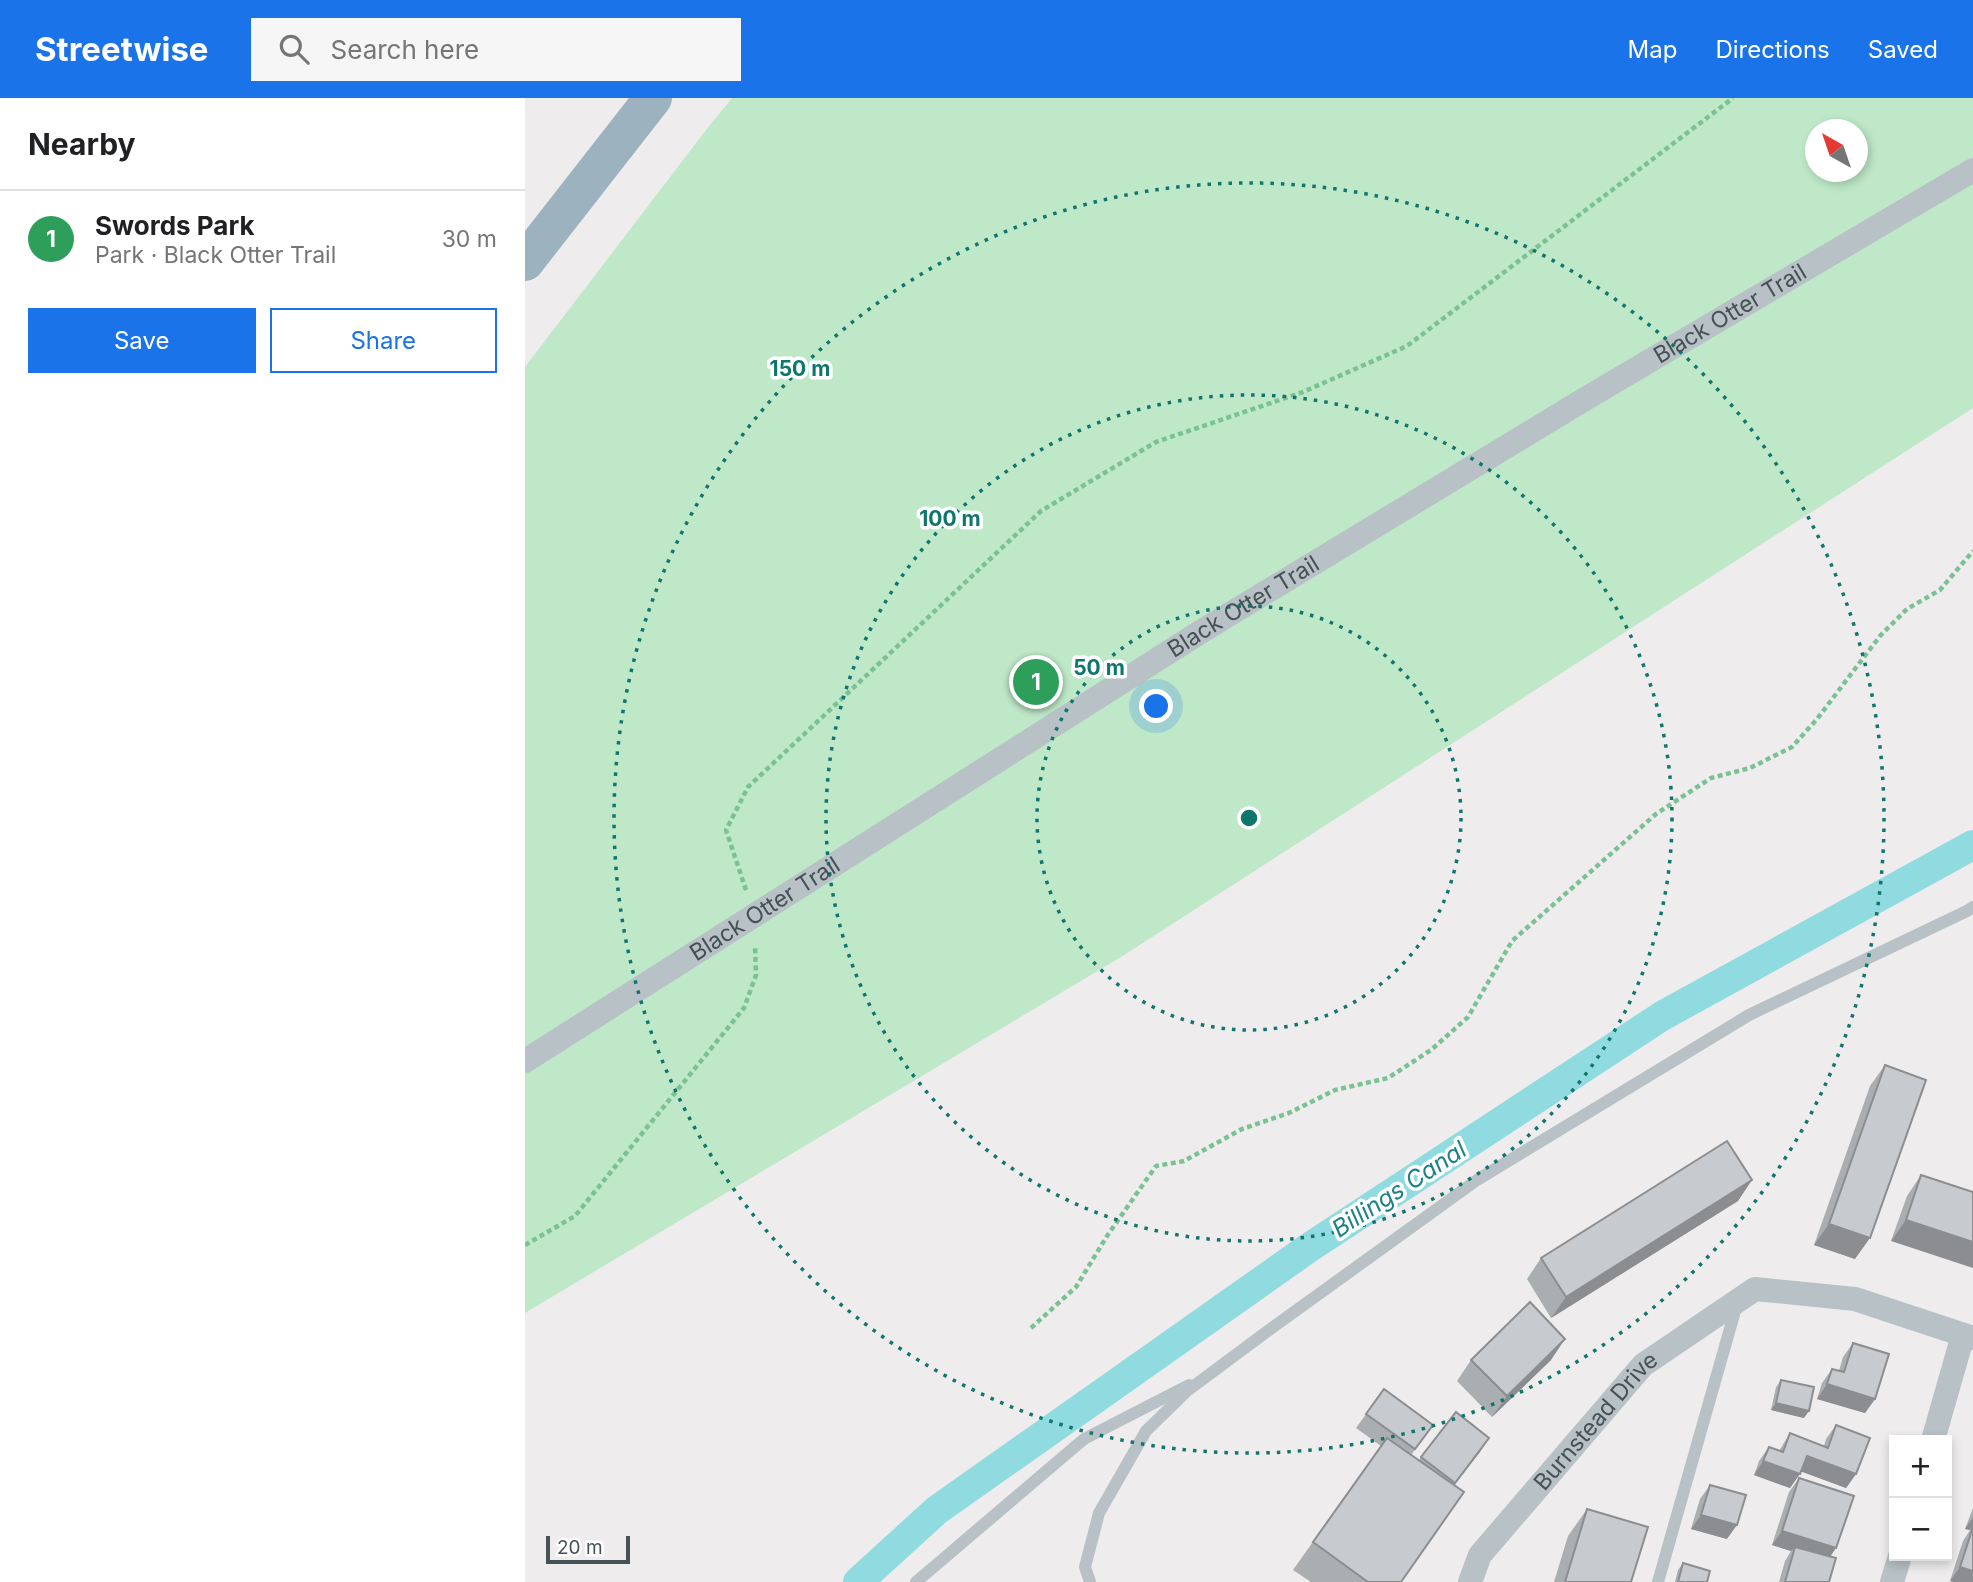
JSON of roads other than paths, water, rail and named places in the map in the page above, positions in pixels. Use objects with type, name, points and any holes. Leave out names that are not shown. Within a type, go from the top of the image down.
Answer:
[{"type":"highway","points":[[525,262],[653,98]]},
{"type":"street","name":"Black Otter Trail","points":[[525,1061],[1202,631],[1580,402],[1973,170]]},
{"type":"street","points":[[1747,1295],[1855,1299],[1968,1336],[1935,1435]]},
{"type":"street","name":"Burnstead Drive","points":[[1470,1582],[1480,1556],[1643,1365],[1747,1295]]},
{"type":"street","points":[[1892,1582],[1898,1561]]},
{"type":"lane","points":[[1090,1582],[1085,1567],[1099,1513],[1146,1431],[1187,1391],[1477,1180],[1749,1015],[1968,911],[1973,906]]},
{"type":"lane","points":[[1658,1582],[1747,1295]]},
{"type":"lane","points":[[916,1582],[1084,1439],[1211,1373]]},
{"type":"waterway","name":"Billings Canal","points":[[858,1582],[937,1510],[1310,1247],[1662,1016],[1973,845]]},
{"type":"place","name":"Swords Park","points":[[1036,682]]}]
